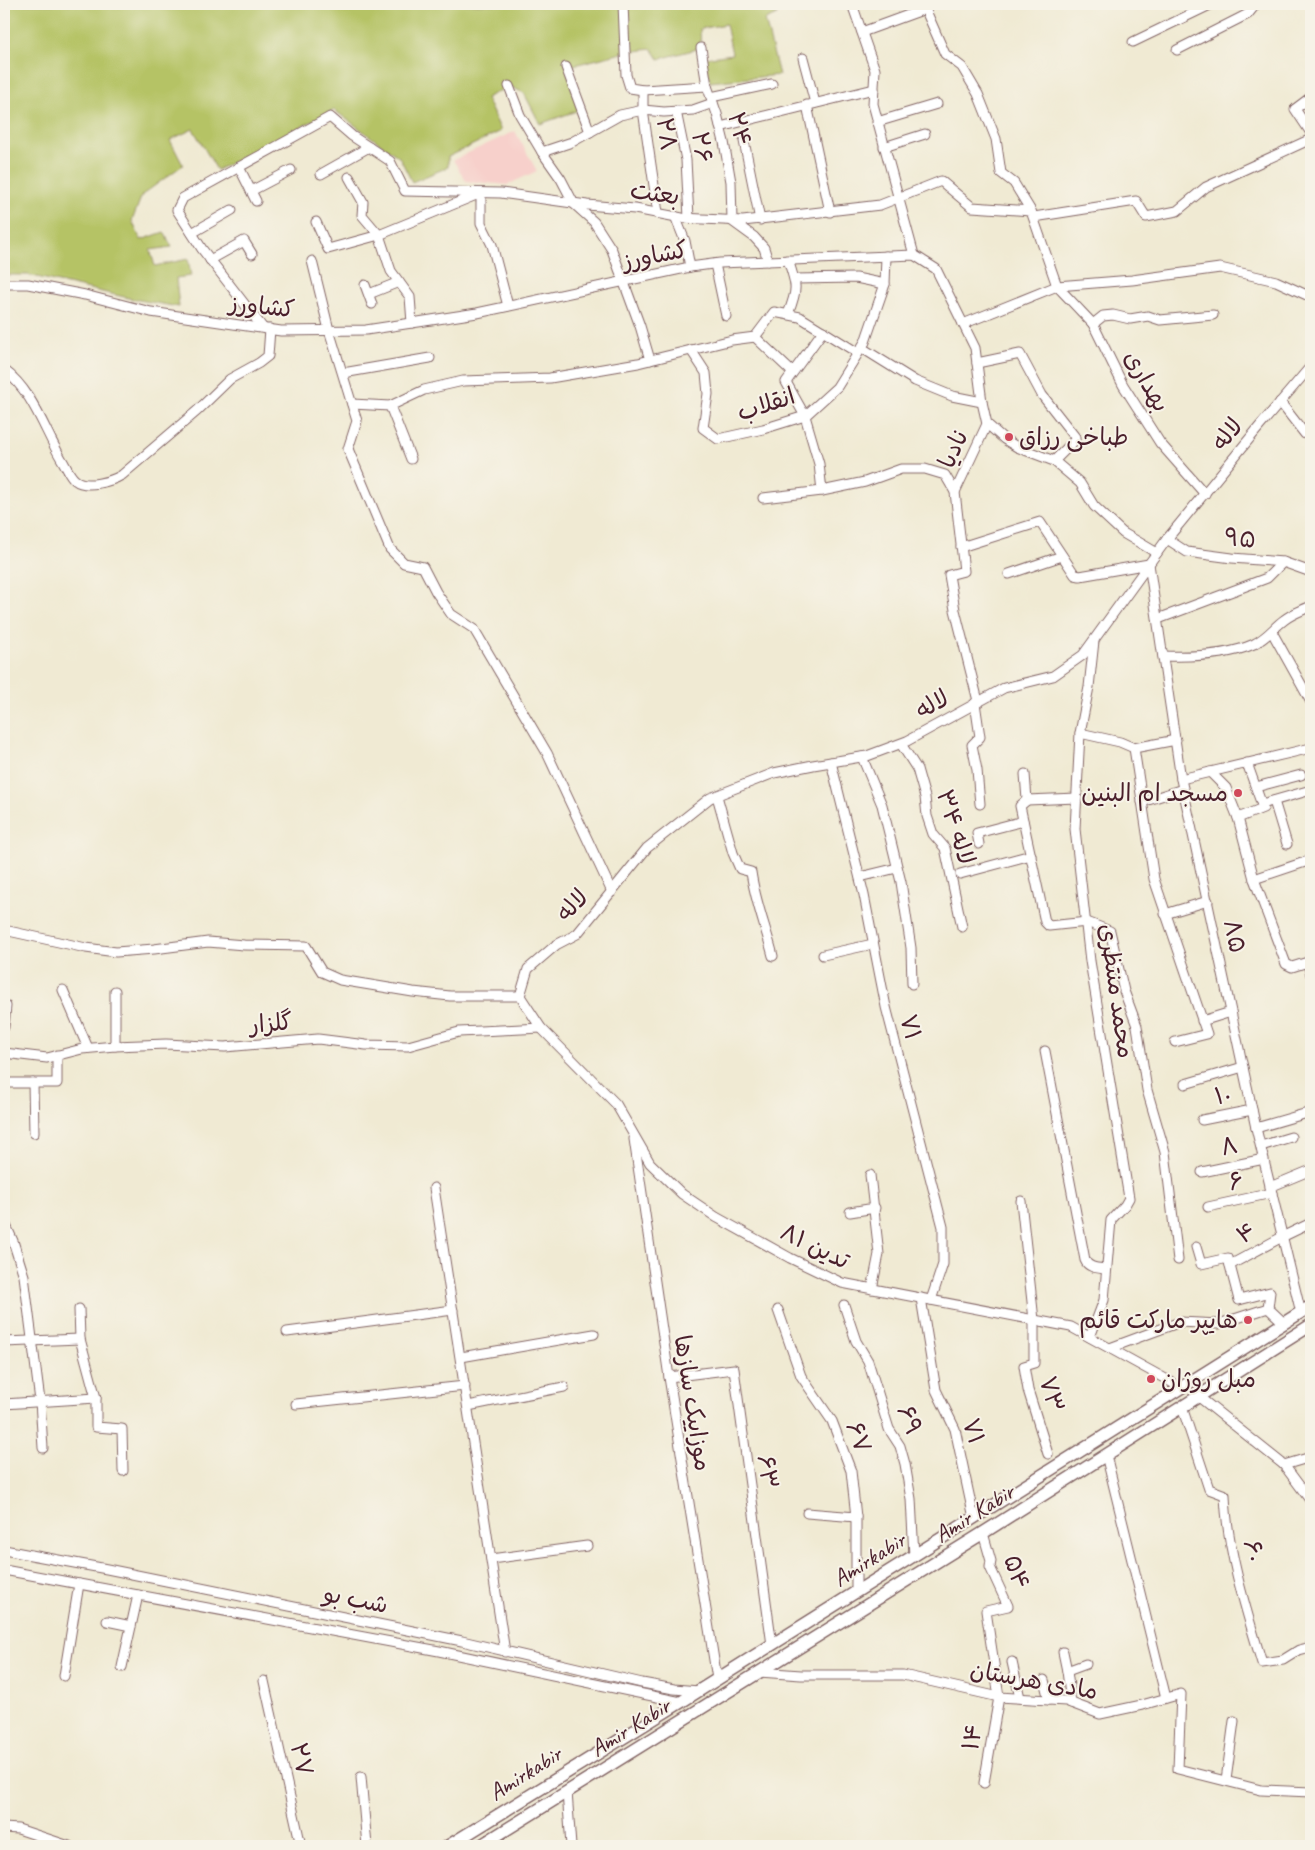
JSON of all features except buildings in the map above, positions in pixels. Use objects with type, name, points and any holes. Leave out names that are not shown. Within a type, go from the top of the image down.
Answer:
[{"type":"main road","name":"Amirkabir","points":[[448,1846],[699,1691],[1311,1306]]},
{"type":"main road","name":"Amir Kabir","points":[[480,1846],[983,1533],[1311,1325]]},
{"type":"main road","points":[[825,1612],[834,1625]]},
{"type":"street","points":[[623,4],[626,74],[630,88],[643,90],[707,86]]},
{"type":"street","points":[[852,4],[875,70],[873,104],[914,255],[936,269],[974,348],[987,424],[1004,439],[1017,447],[1054,461],[1080,483],[1094,506],[1123,533],[1157,553]]},
{"type":"street","points":[[1133,42],[1212,4]]},
{"type":"street","points":[[1177,50],[1248,14],[1256,4]]},
{"type":"street","points":[[862,32],[924,6],[945,54],[962,68],[978,94],[996,139],[1001,173],[1014,184],[1033,214],[1057,286]]},
{"type":"street","name":"۲۴","points":[[701,48],[707,86],[720,127],[731,182],[732,221]]},
{"type":"street","points":[[803,58],[830,212]]},
{"type":"street","points":[[566,67],[590,132]]},
{"type":"street","points":[[542,152],[572,142],[620,115],[644,110],[664,112],[693,110],[712,100],[772,84]]},
{"type":"street","points":[[509,86],[520,115],[561,179],[574,204],[594,222],[612,250],[650,360]]},
{"type":"street","points":[[720,127],[874,89]]},
{"type":"street","name":"۲۸","points":[[643,90],[658,213]]},
{"type":"street","points":[[1311,97],[1295,109],[1311,133]]},
{"type":"street","points":[[878,122],[937,104]]},
{"type":"street","name":"۲۶","points":[[676,111],[686,160],[689,218]]},
{"type":"street","points":[[4,370],[33,404],[58,453],[74,479],[85,483],[99,483],[116,478],[197,411],[230,379],[268,356],[267,329],[210,260],[177,210],[184,198],[330,117],[352,136],[369,147],[322,174]]},
{"type":"street","points":[[884,147],[925,134]]},
{"type":"street","points":[[1033,214],[1136,202],[1146,217],[1177,211],[1206,187],[1311,139]]},
{"type":"street","points":[[744,141],[760,220]]},
{"type":"street","name":"بعثت","points":[[369,147],[390,161],[405,191],[502,193],[574,204],[635,209],[689,218],[732,221],[760,220],[880,205],[941,181],[972,207],[1033,214]]},
{"type":"street","points":[[239,168],[256,201]]},
{"type":"street","points":[[250,191],[291,170]]},
{"type":"street","points":[[349,177],[363,202],[362,215],[379,235],[391,271],[410,297],[412,322]]},
{"type":"street","points":[[316,222],[328,249],[379,235],[481,193],[481,223],[492,245],[508,306]]},
{"type":"street","points":[[192,233],[232,210]]},
{"type":"street","points":[[675,216],[685,241],[690,267]]},
{"type":"street","points":[[732,221],[754,237],[764,248],[768,261]]},
{"type":"street","points":[[210,260],[244,241],[252,254]]},
{"type":"street","name":"کشاورز","points":[[4,284],[28,284],[151,312],[282,331],[366,330],[508,306],[690,267],[768,261],[914,255]]},
{"type":"street","name":"انقلاب","points":[[691,350],[706,373],[708,394],[703,428],[718,439],[805,416],[837,387],[860,350],[885,284],[886,256]]},
{"type":"street","points":[[788,260],[795,279],[796,294],[788,314]]},
{"type":"street","points":[[312,261],[329,330],[357,421],[348,449],[390,549],[404,563],[423,567],[436,592],[451,614],[474,629],[548,753],[612,892]]},
{"type":"street","points":[[715,264],[726,316]]},
{"type":"street","points":[[963,324],[1057,286],[1132,280],[1220,268],[1276,281],[1311,297]]},
{"type":"street","points":[[795,279],[856,278],[885,284]]},
{"type":"street","points":[[369,294],[399,282]]},
{"type":"street","points":[[365,285],[372,304]]},
{"type":"street","name":"بهداری","points":[[1057,286],[1093,324],[1123,385],[1160,443],[1205,494]]},
{"type":"street","points":[[352,404],[390,406],[424,390],[463,381],[550,378],[650,360],[732,340],[755,337],[774,312],[800,317],[915,380],[952,396],[982,402]]},
{"type":"street","points":[[1093,324],[1103,316],[1113,315],[1130,319],[1148,316],[1160,320],[1213,315]]},
{"type":"street","points":[[822,491],[820,464],[805,416],[786,382],[823,331]]},
{"type":"street","points":[[755,337],[792,372]]},
{"type":"street","points":[[977,363],[1020,354],[1042,395],[1075,437],[1075,440],[1054,461]]},
{"type":"street","points":[[343,373],[430,358]]},
{"type":"street","name":"لاله","points":[[520,996],[528,969],[556,945],[577,934],[647,848],[710,798],[774,773],[862,757],[901,744],[1004,688],[1053,676],[1083,655],[1167,539],[1311,366]]},
{"type":"street","points":[[1280,402],[1305,434],[1311,436]]},
{"type":"street","points":[[390,406],[411,459]]},
{"type":"street","name":"نادیا","points":[[955,492],[987,424]]},
{"type":"street","points":[[763,498],[822,491],[865,482],[901,469],[925,469],[945,475],[955,492],[959,514],[964,571],[949,574],[955,610],[977,702],[980,737],[972,745],[980,804]]},
{"type":"street","points":[[961,547],[1040,522],[1075,575],[1080,576],[1149,564]]},
{"type":"street","name":"۹۵","points":[[1167,539],[1187,552],[1283,562],[1311,572]]},
{"type":"street","points":[[1009,574],[1062,556]]},
{"type":"street","points":[[1158,619],[1267,578],[1283,562]]},
{"type":"street","name":"۸۵","points":[[1149,564],[1183,789],[1256,1128],[1300,1313]]},
{"type":"street","points":[[1163,656],[1190,657],[1236,650],[1255,643],[1272,632],[1284,619],[1311,606]]},
{"type":"street","points":[[1272,632],[1311,702]]},
{"type":"street","name":"محمد منتظری","points":[[1090,1337],[1104,1300],[1111,1220],[1129,1198],[1129,1188],[1116,1125],[1090,961],[1075,829],[1080,733],[1089,687],[1094,641]]},
{"type":"street","points":[[1080,733],[1120,742],[1134,748],[1176,740]]},
{"type":"street","name":"لاله ۳۴","points":[[901,744],[917,769],[925,797],[927,816],[933,834],[945,848],[962,927]]},
{"type":"street","points":[[1134,748],[1154,879],[1207,1034],[1175,1042]]},
{"type":"street","points":[[1181,779],[1311,748]]},
{"type":"street","points":[[862,757],[882,805],[897,868],[907,918],[912,984]]},
{"type":"street","name":"۷۱","points":[[831,762],[860,877],[886,1008],[942,1227],[944,1264],[931,1300]]},
{"type":"street","points":[[1238,818],[1263,808],[1247,763]]},
{"type":"street","points":[[1210,772],[1226,788],[1238,818],[1254,879],[1286,964],[1292,967],[1310,962],[1311,975]]},
{"type":"street","points":[[1025,774],[1028,800]]},
{"type":"street","points":[[1256,787],[1301,775]]},
{"type":"street","points":[[1142,802],[1183,789]]},
{"type":"street","points":[[1262,804],[1311,790]]},
{"type":"street","points":[[717,796],[736,861],[740,869],[751,872],[754,897],[765,926],[772,956]]},
{"type":"street","points":[[1077,798],[1028,800],[1020,806],[1046,924],[1049,926],[1086,922],[1110,931],[1124,991],[1137,1026],[1147,1090],[1165,1152],[1178,1260]]},
{"type":"street","points":[[1274,801],[1287,844]]},
{"type":"street","points":[[979,844],[977,833],[1024,821]]},
{"type":"street","points":[[960,874],[1031,855]]},
{"type":"street","points":[[1254,879],[1311,860]]},
{"type":"street","points":[[860,877],[897,868]]},
{"type":"street","points":[[1166,914],[1208,901]]},
{"type":"street","points":[[4,930],[86,948],[116,952],[154,950],[208,942],[244,945],[306,946],[322,972],[340,980],[450,996],[520,996]]},
{"type":"street","points":[[823,955],[874,944]]},
{"type":"street","points":[[63,990],[88,1048]]},
{"type":"street","points":[[115,992],[115,1046]]},
{"type":"street","name":"تدین ۸۱","points":[[520,996],[541,1028],[616,1104],[650,1163],[682,1194],[709,1212],[790,1258],[842,1283],[1071,1327],[1182,1388]]},
{"type":"street","points":[[4,1006],[6,1006],[4,1027]]},
{"type":"street","points":[[1202,1020],[1231,1012]]},
{"type":"street","name":"گلزار","points":[[4,1053],[46,1058],[88,1048],[115,1046],[166,1044],[225,1047],[318,1039],[366,1045],[408,1046],[459,1032],[541,1028]]},
{"type":"street","points":[[1045,1051],[1085,1260],[1090,1266],[1106,1269]]},
{"type":"street","points":[[11,1083],[57,1083],[57,1055]]},
{"type":"street","points":[[1185,1084],[1243,1067]]},
{"type":"street","points":[[33,1083],[34,1133]]},
{"type":"street","name":"۱۰","points":[[1202,1120],[1252,1110]]},
{"type":"street","points":[[1256,1128],[1311,1112]]},
{"type":"street","name":"موزاییک سازها","points":[[633,1132],[669,1377],[717,1679]]},
{"type":"street","points":[[1261,1146],[1291,1137]]},
{"type":"street","name":"۸","points":[[1202,1172],[1264,1159]]},
{"type":"street","name":"۶","points":[[1208,1207],[1271,1190],[1311,1170]]},
{"type":"street","points":[[870,1175],[879,1254],[872,1289]]},
{"type":"street","points":[[434,1188],[505,1652]]},
{"type":"street","points":[[1021,1200],[1034,1320]]},
{"type":"street","points":[[850,1212],[875,1208]]},
{"type":"street","points":[[4,1221],[13,1241],[24,1276],[40,1401],[43,1448]]},
{"type":"street","name":"۴","points":[[1230,1265],[1282,1236],[1311,1223]]},
{"type":"street","points":[[1196,1247],[1201,1264],[1228,1258],[1239,1300],[1270,1292],[1268,1308]]},
{"type":"street","name":"۷۱","points":[[921,1298],[936,1390],[955,1429],[974,1518]]},
{"type":"street","name":"۶۹","points":[[844,1305],[856,1341],[868,1361],[889,1429],[900,1446],[911,1499],[914,1556]]},
{"type":"street","points":[[1268,1308],[1284,1323]]},
{"type":"street","points":[[1110,1348],[1180,1322],[1219,1324],[1268,1308]]},
{"type":"street","points":[[79,1309],[80,1339],[96,1398],[96,1427],[122,1429],[123,1471]]},
{"type":"street","points":[[287,1332],[453,1310]]},
{"type":"street","name":"۶۷","points":[[778,1310],[802,1376],[832,1421],[851,1471],[856,1517],[856,1592]]},
{"type":"street","name":"۷۳","points":[[1034,1320],[1034,1363],[1024,1366],[1028,1390],[1048,1454]]},
{"type":"street","points":[[461,1357],[594,1334]]},
{"type":"street","points":[[4,1342],[80,1339]]},
{"type":"street","name":"۶۳","points":[[669,1377],[734,1369],[772,1645]]},
{"type":"street","points":[[296,1404],[465,1386]]},
{"type":"street","points":[[468,1406],[564,1387]]},
{"type":"street","points":[[1198,1397],[1284,1465],[1311,1504]]},
{"type":"street","points":[[4,1404],[96,1398]]},
{"type":"street","name":"۶۰","points":[[1182,1407],[1209,1489],[1225,1495],[1231,1545],[1247,1614],[1262,1663],[1283,1660],[1299,1650],[1311,1647]]},
{"type":"street","points":[[1106,1455],[1166,1698],[1180,1694],[1178,1769],[1261,1790],[1311,1792]]},
{"type":"street","points":[[1284,1465],[1311,1457]]},
{"type":"street","points":[[807,1513],[856,1517]]},
{"type":"street","name":"۵۴","points":[[983,1533],[991,1561],[990,1567],[1008,1606],[986,1611],[999,1697]]},
{"type":"street","points":[[491,1558],[587,1546]]},
{"type":"street","name":"شب بو","points":[[4,1550],[462,1641],[642,1684],[699,1691]]},
{"type":"street","name":"شب بو","points":[[4,1570],[440,1651],[680,1702]]},
{"type":"street","points":[[64,1676],[79,1584]]},
{"type":"street","points":[[122,1667],[138,1595]]},
{"type":"street","points":[[107,1621],[131,1626]]},
{"type":"street","points":[[1063,1652],[1068,1671],[1071,1703]]},
{"type":"street","points":[[1012,1662],[1020,1698]]},
{"type":"street","points":[[1068,1671],[1086,1664]]},
{"type":"street","name":"مادی هرستان","points":[[759,1672],[903,1675],[999,1697],[1071,1703],[1100,1714],[1166,1698]]},
{"type":"street","points":[[1044,1680],[1049,1700]]},
{"type":"street","name":"۲۷","points":[[264,1681],[301,1846]]},
{"type":"street","name":"۱۴","points":[[984,1783],[999,1697]]},
{"type":"street","points":[[1226,1780],[1234,1721]]},
{"type":"street","points":[[361,1777],[367,1846]]},
{"type":"street","points":[[567,1792],[571,1846]]},
{"type":"street","points":[[4,1828],[18,1829],[69,1846]]},
{"type":"shaded area","points":[[515,131],[537,171],[507,185],[466,181],[453,160]]},
{"type":"green space","points":[[4,4],[774,4],[777,15],[765,20],[779,75],[710,82],[705,58],[732,54],[726,24],[700,29],[701,48],[659,59],[652,49],[626,52],[566,67],[579,110],[540,124],[524,93],[509,86],[486,98],[501,131],[448,157],[448,167],[412,182],[400,158],[334,110],[217,170],[193,129],[170,140],[183,165],[142,195],[132,221],[141,240],[164,232],[172,247],[150,250],[155,266],[188,259],[191,276],[176,278],[179,307],[133,299],[28,275],[4,275]]},
{"type":"place","name":"طباخی رزاق","points":[[1009,437]]},
{"type":"place","name":"مسجد ام البنین","points":[[1238,793]]},
{"type":"place","name":"هایپر مارکت قائم","points":[[1248,1320]]},
{"type":"place","name":"مبل روژان","points":[[1151,1379]]}]
